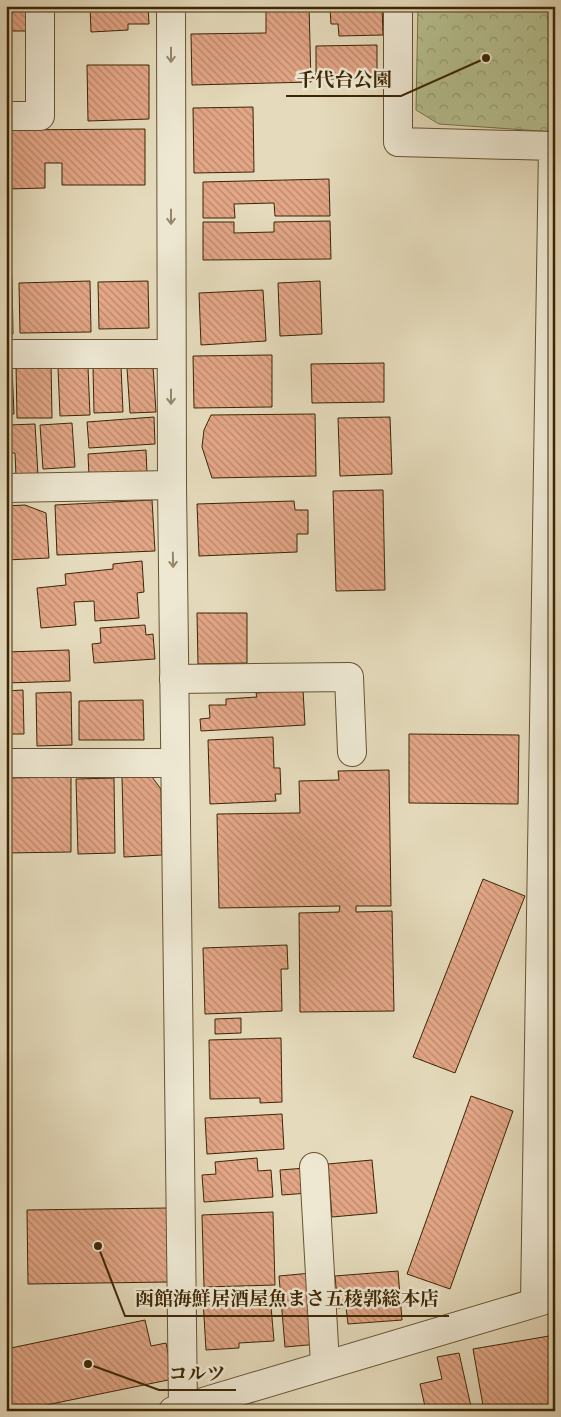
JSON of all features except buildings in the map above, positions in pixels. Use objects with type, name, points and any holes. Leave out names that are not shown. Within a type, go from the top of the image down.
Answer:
[{"type":"street","points":[[6,116],[40,116],[40,6]]},
{"type":"street","points":[[171,6],[171,354],[178,1409],[545,1299],[552,146],[398,142],[398,6]]},
{"type":"street","points":[[6,354],[171,354]]},
{"type":"street","points":[[6,488],[172,485]]},
{"type":"street","points":[[174,679],[349,677],[352,752]]},
{"type":"street","points":[[6,763],[174,763]]},
{"type":"street","points":[[314,1167],[325,1364]]},
{"type":"green space","points":[[418,6],[555,6],[555,132],[439,124],[416,110]]},
{"type":"place","name":"千代台公園","points":[[486,58]]},
{"type":"place","name":"函館海鮮居酒屋魚まさ五稜郭総本店","points":[[98,1246]]},
{"type":"place","name":"コルツ","points":[[88,1364]]}]
